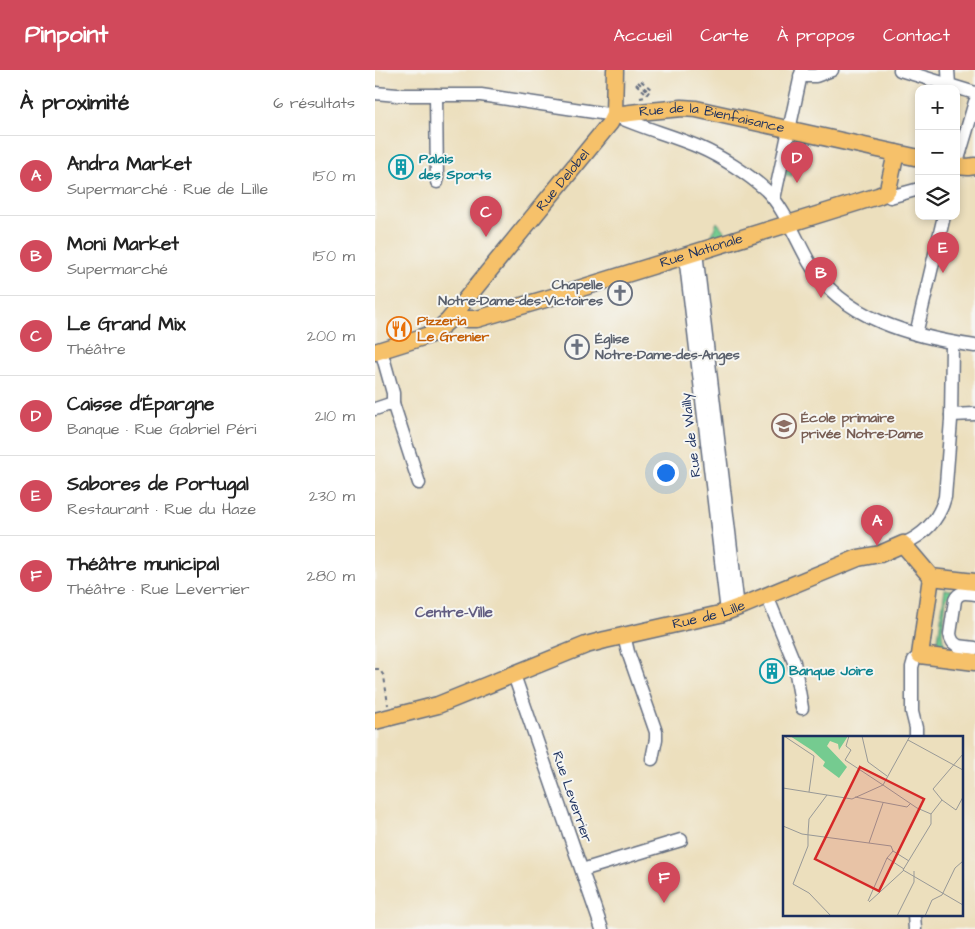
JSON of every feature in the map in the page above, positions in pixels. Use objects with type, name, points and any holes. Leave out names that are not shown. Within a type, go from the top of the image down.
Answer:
[{"type":"main road","points":[[614,116],[615,70]]},
{"type":"main road","name":"Rue de la Bienfaisance","points":[[614,116],[690,108],[789,130],[896,150]]},
{"type":"main road","name":"Rue Delobel","points":[[378,351],[426,336],[441,327],[455,313],[614,116]]},
{"type":"main road","points":[[885,193],[889,186],[896,150],[915,157]]},
{"type":"main road","points":[[960,166],[975,166]]},
{"type":"main road","name":"Rue Nationale","points":[[455,313],[466,319],[474,319],[549,298],[885,193]]},
{"type":"main road","points":[[903,544],[931,577],[975,582]]},
{"type":"main road","name":"Rue de Lille","points":[[382,719],[438,705],[580,647],[703,619],[732,610],[858,558],[880,554],[903,544]]},
{"type":"main road","points":[[931,577],[920,654],[975,662]]},
{"type":"street","points":[[774,199],[801,73],[816,76],[832,70]]},
{"type":"street","points":[[900,70],[949,85],[949,70]]},
{"type":"street","points":[[960,89],[975,94]]},
{"type":"street","points":[[375,93],[397,95],[481,95],[614,116],[699,147],[742,172],[761,186],[774,199],[789,223],[813,270],[833,293],[846,303],[873,318],[902,330],[949,342],[975,346]]},
{"type":"street","points":[[436,95],[437,182]]},
{"type":"street","points":[[960,153],[975,102]]},
{"type":"street","points":[[885,193],[890,197],[915,190]]},
{"type":"street","points":[[916,334],[943,220]]},
{"type":"street","name":"Rue de Wailly","points":[[691,253],[732,610]]},
{"type":"street","name":"Rue de Lille","points":[[903,544],[916,538],[932,524],[942,507],[945,497],[951,418],[949,342]]},
{"type":"street","points":[[378,351],[393,394],[393,402],[419,483]]},
{"type":"street","points":[[375,409],[393,402]]},
{"type":"street","points":[[951,418],[975,414]]},
{"type":"street","points":[[975,594],[963,593],[955,600],[950,634],[952,640],[957,645],[975,648]]},
{"type":"street","points":[[767,596],[794,662],[802,708]]},
{"type":"street","points":[[624,636],[656,732],[652,759]]},
{"type":"street","points":[[915,736],[912,712],[912,667],[914,660],[920,654]]},
{"type":"street","name":"Rue Leverrier","points":[[514,675],[602,929]]},
{"type":"street","points":[[582,870],[681,840]]},
{"type":"street","points":[[914,916],[915,929]]},
{"type":"path","points":[[638,98],[645,97],[648,93],[651,89],[638,82],[648,93]]},
{"type":"path","points":[[375,669],[379,669],[384,676],[382,719]]},
{"type":"green space","points":[[796,138],[800,139],[792,176],[785,175],[792,141]]},
{"type":"green space","points":[[717,222],[726,233],[711,237]]},
{"type":"green space","points":[[945,589],[954,591],[946,599],[942,633],[946,647],[937,646]]},
{"type":"place","name":"Palais des Sports","points":[[401,167]]},
{"type":"place","name":"Caisse d'Épargne","points":[[797,183]]},
{"type":"place","name":"Le Grand Mix","points":[[486,237]]},
{"type":"place","name":"Sabores de Portugal","points":[[943,273]]},
{"type":"place","name":"Chapelle Notre-Dame-des-Victoires","points":[[620,293]]},
{"type":"place","name":"Moni Market","points":[[821,298]]},
{"type":"place","name":"Pizzeria Le Grenier","points":[[399,329]]},
{"type":"place","name":"Église Notre-Dame-des-Anges","points":[[577,347]]},
{"type":"place","name":"École primaire privée Notre-Dame","points":[[784,426]]},
{"type":"place","name":"Andra Market","points":[[877,546]]},
{"type":"place","name":"Banque Joire","points":[[772,671]]},
{"type":"place","name":"Théâtre municipal","points":[[664,903]]},
{"type":"district","name":"Centre-Ville","points":[[454,612]]}]
